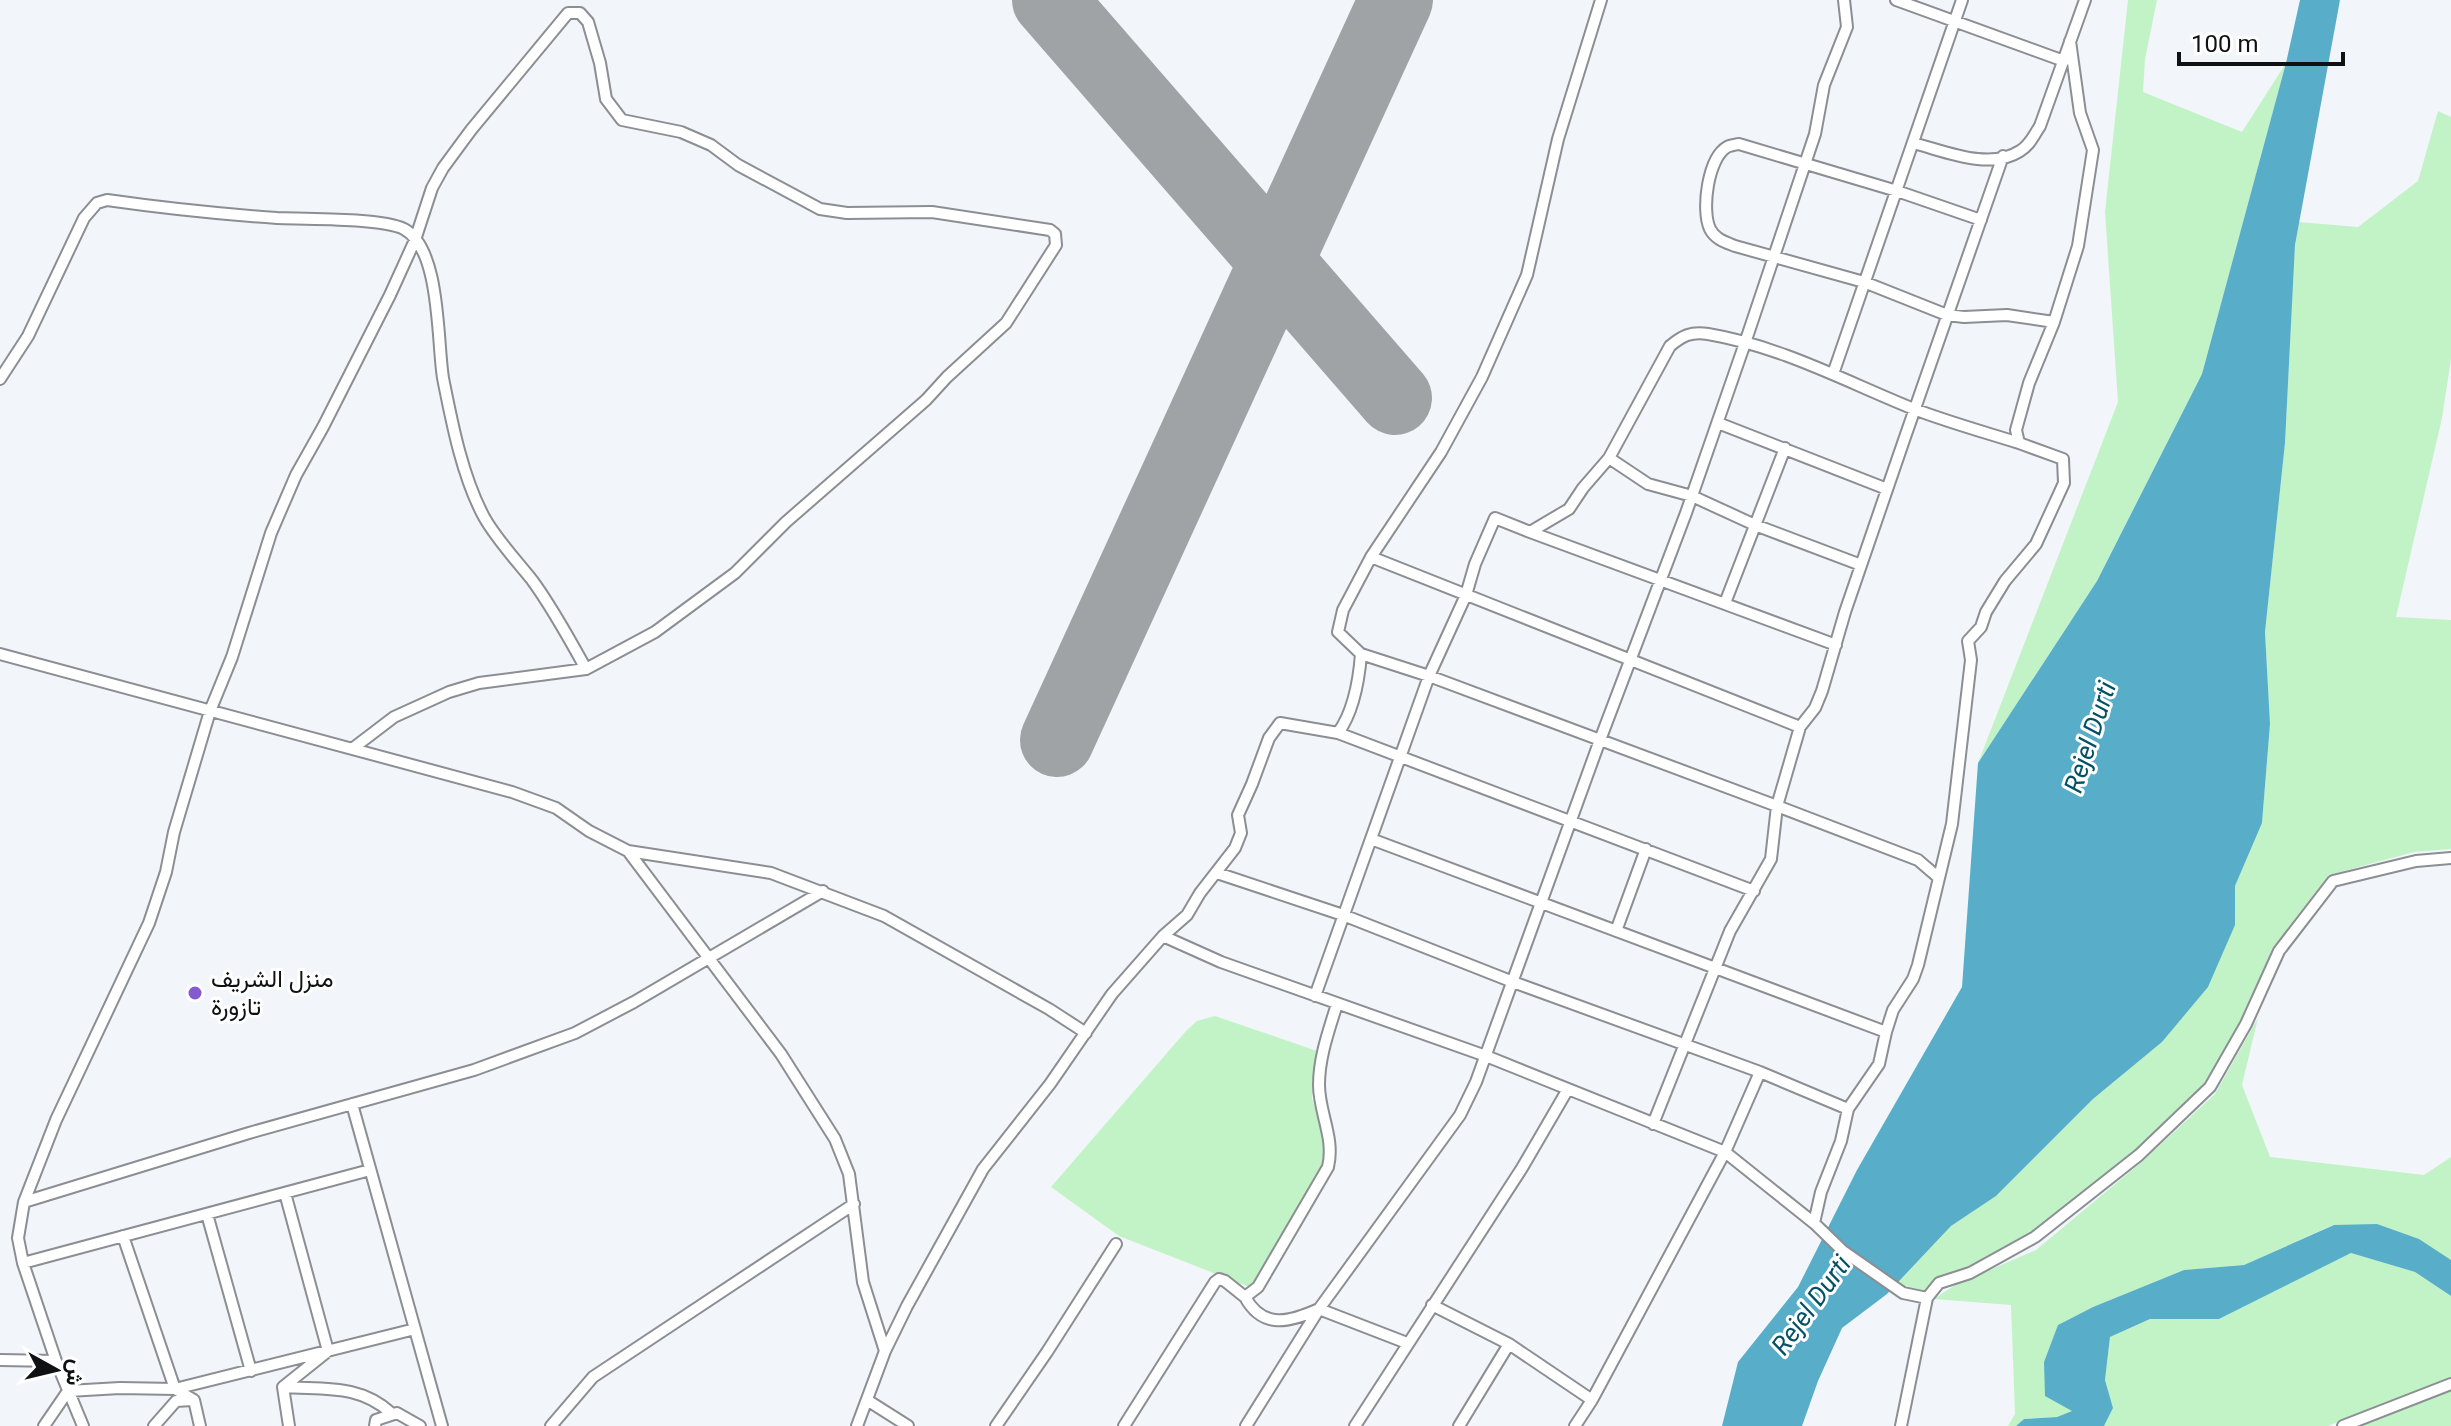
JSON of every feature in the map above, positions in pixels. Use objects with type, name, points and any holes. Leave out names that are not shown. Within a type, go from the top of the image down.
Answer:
[{"type":"street","points":[[1601,0],[1558,139],[1527,275],[1482,377],[1441,452],[1371,557],[1343,610],[1338,632],[1361,654],[1429,676],[1918,860],[1939,878]]},
{"type":"street","points":[[1246,1426],[1319,1309],[1460,1115],[1486,1056],[1718,423],[1815,134],[1824,85],[1847,27],[1844,0]]},
{"type":"street","points":[[1896,0],[2064,61]]},
{"type":"street","points":[[1833,374],[1962,0]]},
{"type":"street","points":[[1913,143],[1973,159],[1988,160],[2018,153],[2040,126],[2085,0]]},
{"type":"street","points":[[83,1426],[56,1361],[23,1263],[18,1238],[24,1202],[56,1120],[149,923],[210,711],[232,657],[271,533],[296,475],[349,378],[415,240],[432,188],[471,130],[568,13],[580,13],[588,22],[606,99],[622,120],[681,132],[711,145],[738,165],[820,209],[847,213],[932,212],[1050,230],[1057,239],[1026,295],[1006,323],[926,400],[786,522],[735,573],[655,632],[586,669],[479,683],[449,692],[394,717],[352,749]]},
{"type":"street","points":[[2019,443],[2016,430],[2029,383],[2054,322],[2078,246],[2093,150],[2080,113],[2070,41]]},
{"type":"street","points":[[1981,220],[1806,162],[1739,144],[1727,146],[1717,157],[1705,195],[1710,230],[1719,240],[1864,282],[1947,315],[2007,315],[2054,322]]},
{"type":"street","points":[[1653,1124],[1730,931],[1771,859],[1777,806],[1800,727],[1815,708],[1861,565],[2003,156]]},
{"type":"street","points":[[0,379],[28,336],[84,218],[97,203],[107,200],[389,225],[405,230],[415,240],[429,265],[443,374],[470,482],[484,517],[535,584],[586,669]]},
{"type":"street","points":[[1530,532],[1569,509],[1609,458],[1670,346],[1686,334],[1707,333],[1745,343],[1833,374],[1916,409],[2063,459],[2064,483],[2036,544],[2005,581],[1986,612],[1981,627],[1968,641],[1971,660],[1952,824],[1916,973],[1893,1010],[1879,1064],[1848,1109],[1841,1141],[1821,1192],[1814,1223]]},
{"type":"street","points":[[1718,423],[1887,489]]},
{"type":"street","points":[[1725,603],[1785,448]]},
{"type":"street","points":[[1609,458],[1648,484],[1692,496],[1755,525],[1861,565]]},
{"type":"street","points":[[1315,996],[1429,676],[1466,595],[1475,564],[1495,518],[1836,645]]},
{"type":"street","points":[[1371,557],[1800,727]]},
{"type":"street","points":[[0,654],[536,800],[556,808],[589,831],[628,851],[771,873],[823,891],[884,916],[1086,1033]]},
{"type":"street","points":[[1338,733],[1352,706],[1361,654]]},
{"type":"street","points":[[857,1426],[885,1351],[983,1169],[1112,994],[1163,936],[1187,915],[1235,848],[1241,833],[1238,815],[1269,738],[1280,723],[1338,733],[1754,891]]},
{"type":"street","points":[[1371,839],[1886,1032]]},
{"type":"street","points":[[1616,931],[1646,849]]},
{"type":"street","points":[[628,851],[781,1054],[835,1139],[849,1174],[863,1282],[885,1351]]},
{"type":"street","points":[[1901,1426],[1927,1298],[1939,1283],[1970,1273],[2035,1237],[2139,1155],[2210,1087],[2246,1024],[2279,951],[2333,881],[2416,861],[2451,858]]},
{"type":"street","points":[[1217,873],[1343,915],[1513,982],[1760,1072],[1848,1109]]},
{"type":"street","points":[[24,1202],[249,1133],[474,1070],[575,1033],[823,891]]},
{"type":"street","points":[[1163,936],[1221,962],[1486,1056],[1725,1152],[1814,1223],[1843,1251],[1903,1293],[1927,1298]]},
{"type":"street","points":[[1245,1297],[1258,1287],[1328,1167],[1330,1141],[1319,1086],[1322,1058],[1337,1004]]},
{"type":"street","points":[[1575,1426],[1592,1400],[1725,1152],[1760,1072]]},
{"type":"street","points":[[1355,1426],[1522,1168],[1568,1089]]},
{"type":"street","points":[[352,1104],[442,1426]]},
{"type":"street","points":[[23,1263],[370,1170]]},
{"type":"street","points":[[285,1193],[328,1351]]},
{"type":"street","points":[[551,1426],[593,1377],[854,1204]]},
{"type":"street","points":[[207,1214],[251,1371]]},
{"type":"street","points":[[123,1236],[175,1389],[194,1400],[200,1426]]},
{"type":"street","points":[[996,1426],[1116,1244]]},
{"type":"street","points":[[1124,1426],[1219,1279],[1245,1297],[1259,1315],[1269,1319],[1291,1320],[1319,1309],[1407,1343]]},
{"type":"street","points":[[1432,1305],[1509,1344],[1592,1400]]},
{"type":"street","points":[[68,1391],[175,1389],[415,1329]]},
{"type":"street","points":[[1459,1426],[1509,1344]]},
{"type":"street","points":[[283,1387],[328,1351]]},
{"type":"street","points":[[0,1360],[56,1361]]},
{"type":"street","points":[[2343,1426],[2451,1384]]},
{"type":"street","points":[[283,1387],[358,1392],[375,1399],[391,1413],[405,1415],[420,1426]]},
{"type":"street","points":[[283,1387],[289,1426]]},
{"type":"street","points":[[44,1426],[68,1391]]},
{"type":"street","points":[[154,1426],[176,1401],[194,1400]]},
{"type":"street","points":[[867,1400],[908,1426]]},
{"type":"street","points":[[375,1426],[376,1420],[391,1413]]},
{"type":"green space","points":[[2128,0],[2157,0],[2145,59],[2143,92],[2242,132],[2286,63],[2202,374],[2097,581],[1978,763],[2118,402],[2105,212]]},
{"type":"green space","points":[[2438,111],[2451,117],[2451,359],[2442,418],[2396,617],[2451,620],[2451,849],[2414,852],[2329,875],[2272,949],[2242,1023],[2205,1085],[2137,1152],[2033,1234],[1926,1293],[1904,1290],[1897,1284],[1951,1226],[1996,1196],[2093,1099],[2162,1042],[2235,925],[2235,886],[2262,823],[2270,724],[2265,632],[2285,443],[2295,245],[2299,222],[2358,227],[2418,181]]},
{"type":"green space","points":[[1215,1016],[1317,1051],[1312,1098],[1325,1143],[1325,1167],[1252,1288],[1119,1236],[1051,1187],[1186,1031],[1197,1021]]},
{"type":"green space","points":[[2258,1018],[2242,1085],[2270,1157],[2424,1175],[2451,1157],[2451,1260],[2333,1225],[2244,1265],[2184,1270],[2093,1307],[2058,1325],[2072,1411],[2057,1417],[2024,1419],[2016,1426],[2008,1426],[2015,1414],[2011,1305],[1934,1299],[1955,1285],[2036,1250],[2144,1160],[2215,1094]]},
{"type":"green space","points":[[2351,1253],[2415,1272],[2451,1296],[2451,1377],[2328,1426],[2104,1426],[2113,1408],[2105,1380],[2110,1337],[2150,1319],[2219,1319]]},
{"type":"green space","points":[[2451,1389],[2451,1426],[2361,1426]]},
{"type":"water","name":"Rejel Durti","points":[[2300,0],[2340,0],[2295,245],[2285,443],[2265,632],[2270,724],[2262,823],[2235,886],[2235,925],[2208,987],[2162,1042],[2093,1099],[1996,1196],[1951,1226],[1887,1294],[1842,1328],[1802,1426],[1722,1426],[1738,1362],[1798,1287],[1857,1170],[1962,987],[1978,763],[2097,581],[2202,374],[2286,63]]},
{"type":"water","points":[[2377,1224],[2419,1239],[2451,1260],[2451,1296],[2415,1272],[2351,1253],[2219,1319],[2150,1319],[2110,1337],[2105,1380],[2113,1408],[2104,1426],[2016,1426],[2024,1419],[2057,1417],[2072,1411],[2045,1396],[2044,1362],[2058,1325],[2093,1307],[2184,1270],[2244,1265],[2334,1225]]},
{"type":"runway","points":[[1049,0],[1395,398]]},
{"type":"runway","points":[[1057,740],[1396,0]]},
{"type":"place","name":"منزل الشريف تازورة","points":[[195,993]]}]
